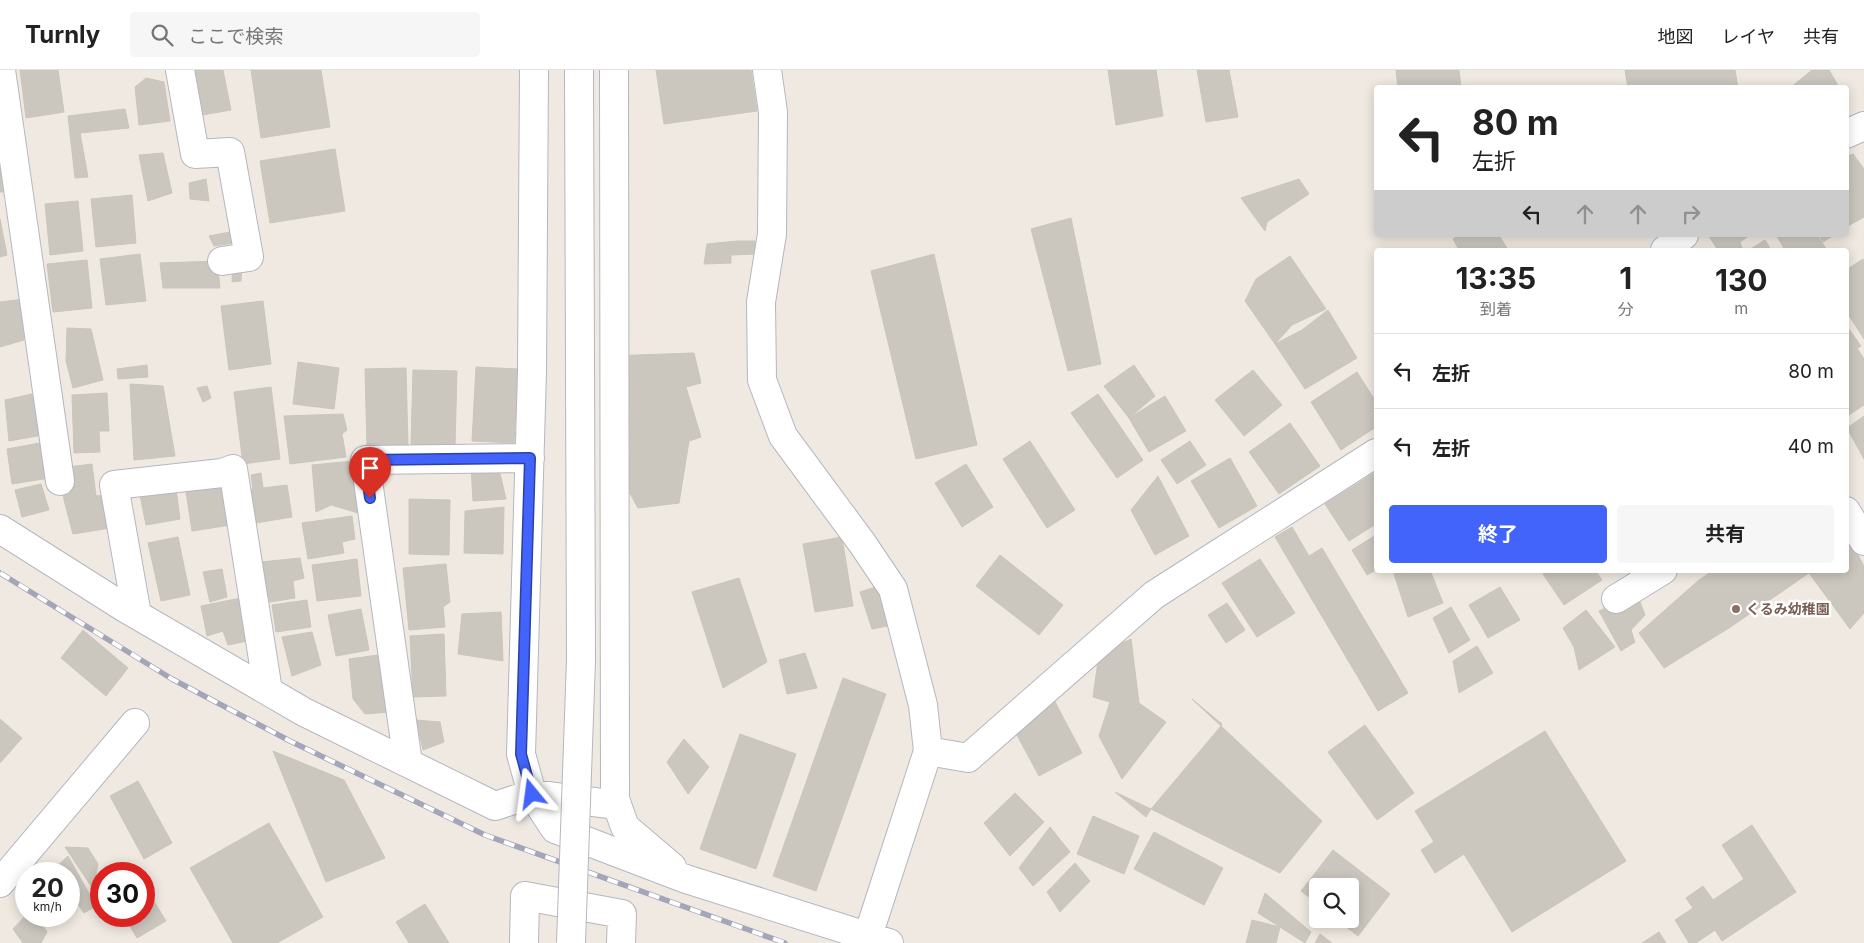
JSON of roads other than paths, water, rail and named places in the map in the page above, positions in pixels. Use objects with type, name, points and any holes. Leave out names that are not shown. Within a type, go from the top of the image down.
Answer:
[{"type":"street","points":[[1,70],[60,481]]},
{"type":"street","points":[[180,70],[195,154],[230,152],[249,257],[222,261]]},
{"type":"street","points":[[534,70],[532,371],[521,754],[532,794],[556,828],[686,879],[878,940],[928,751],[923,705],[892,589],[862,543],[783,436],[762,380],[761,302],[772,234],[773,112],[767,70]]},
{"type":"street","points":[[571,943],[581,660],[579,70]]},
{"type":"street","points":[[614,70],[615,799],[625,827],[686,879]]},
{"type":"street","points":[[1849,133],[1864,126]]},
{"type":"street","points":[[928,751],[968,758],[1154,595],[1374,454]]},
{"type":"street","points":[[408,763],[365,460],[530,458]]},
{"type":"street","points":[[137,615],[114,484],[222,473],[233,468],[268,691]]},
{"type":"street","points":[[1849,516],[1864,541]]},
{"type":"street","points":[[0,528],[137,615],[304,712],[495,806],[532,794],[617,806]]},
{"type":"street","points":[[1616,599],[1658,573]]},
{"type":"street","points":[[0,883],[135,723]]},
{"type":"street","points":[[524,943],[525,896],[622,914],[621,943]]},
{"type":"railway","points":[[0,573],[172,679],[290,741],[485,835],[785,943]]},
{"type":"place","name":"くるみ幼稚園","points":[[1736,609]]}]
